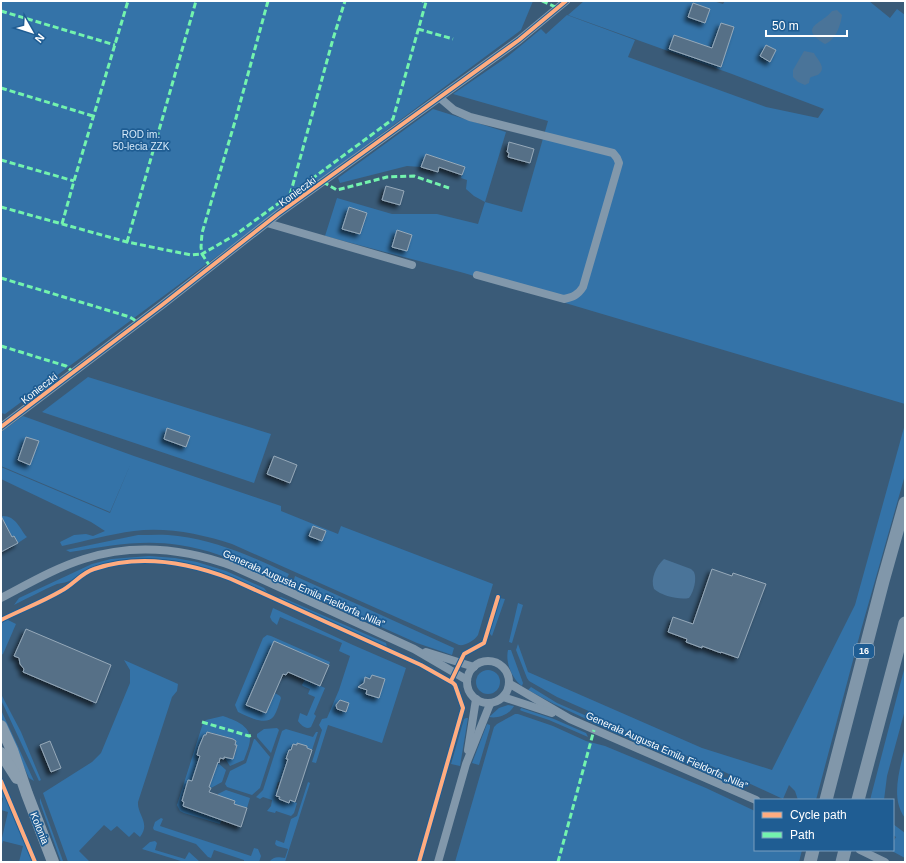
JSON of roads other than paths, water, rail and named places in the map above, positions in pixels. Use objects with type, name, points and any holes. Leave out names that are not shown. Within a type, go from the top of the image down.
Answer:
[{"type":"main road","name":"16","points":[[826,799],[883,581],[905,504]]},
{"type":"main road","points":[[858,799],[905,623]]},
{"type":"main road","points":[[810,862],[813,851]]},
{"type":"main road","points":[[842,862],[845,851]]},
{"type":"street","name":"Konieczki","points":[[1,426],[268,223],[519,40],[566,1]]},
{"type":"street","points":[[440,98],[454,110],[470,117],[613,153],[619,163],[583,287],[579,293],[572,297],[564,298],[477,275]]},
{"type":"street","points":[[268,223],[412,265]]},
{"type":"street","name":"Generała Augusta Emila Fieldorfa „Nila”","points":[[1,598],[65,566],[86,558],[126,550],[149,549],[195,554],[235,567],[414,649],[467,680]]},
{"type":"street","name":"Generała Augusta Emila Fieldorfa „Nila”","points":[[414,649],[474,667]]},
{"type":"street","points":[[486,661],[498,663],[505,670],[508,674],[510,684],[504,697],[490,704],[480,702],[476,699],[469,691],[467,680],[470,671],[474,667],[477,664],[486,661]]},
{"type":"street","name":"Generała Augusta Emila Fieldorfa „Nila”","points":[[510,684],[570,719]]},
{"type":"street","name":"Generała Augusta Emila Fieldorfa „Nila”","points":[[504,697],[570,719],[754,799]]},
{"type":"street","points":[[466,764],[476,699]]},
{"type":"street","points":[[438,862],[466,764],[490,704]]},
{"type":"street","name":"Kolonia","points":[[1,726],[12,750],[53,862]]},
{"type":"street","name":"Kolonia","points":[[1,753],[27,794]]},
{"type":"street","points":[[862,851],[885,862]]},
{"type":"park label","name":"ROD im. 50-lecia ZZK","points":[[141,140]]}]
